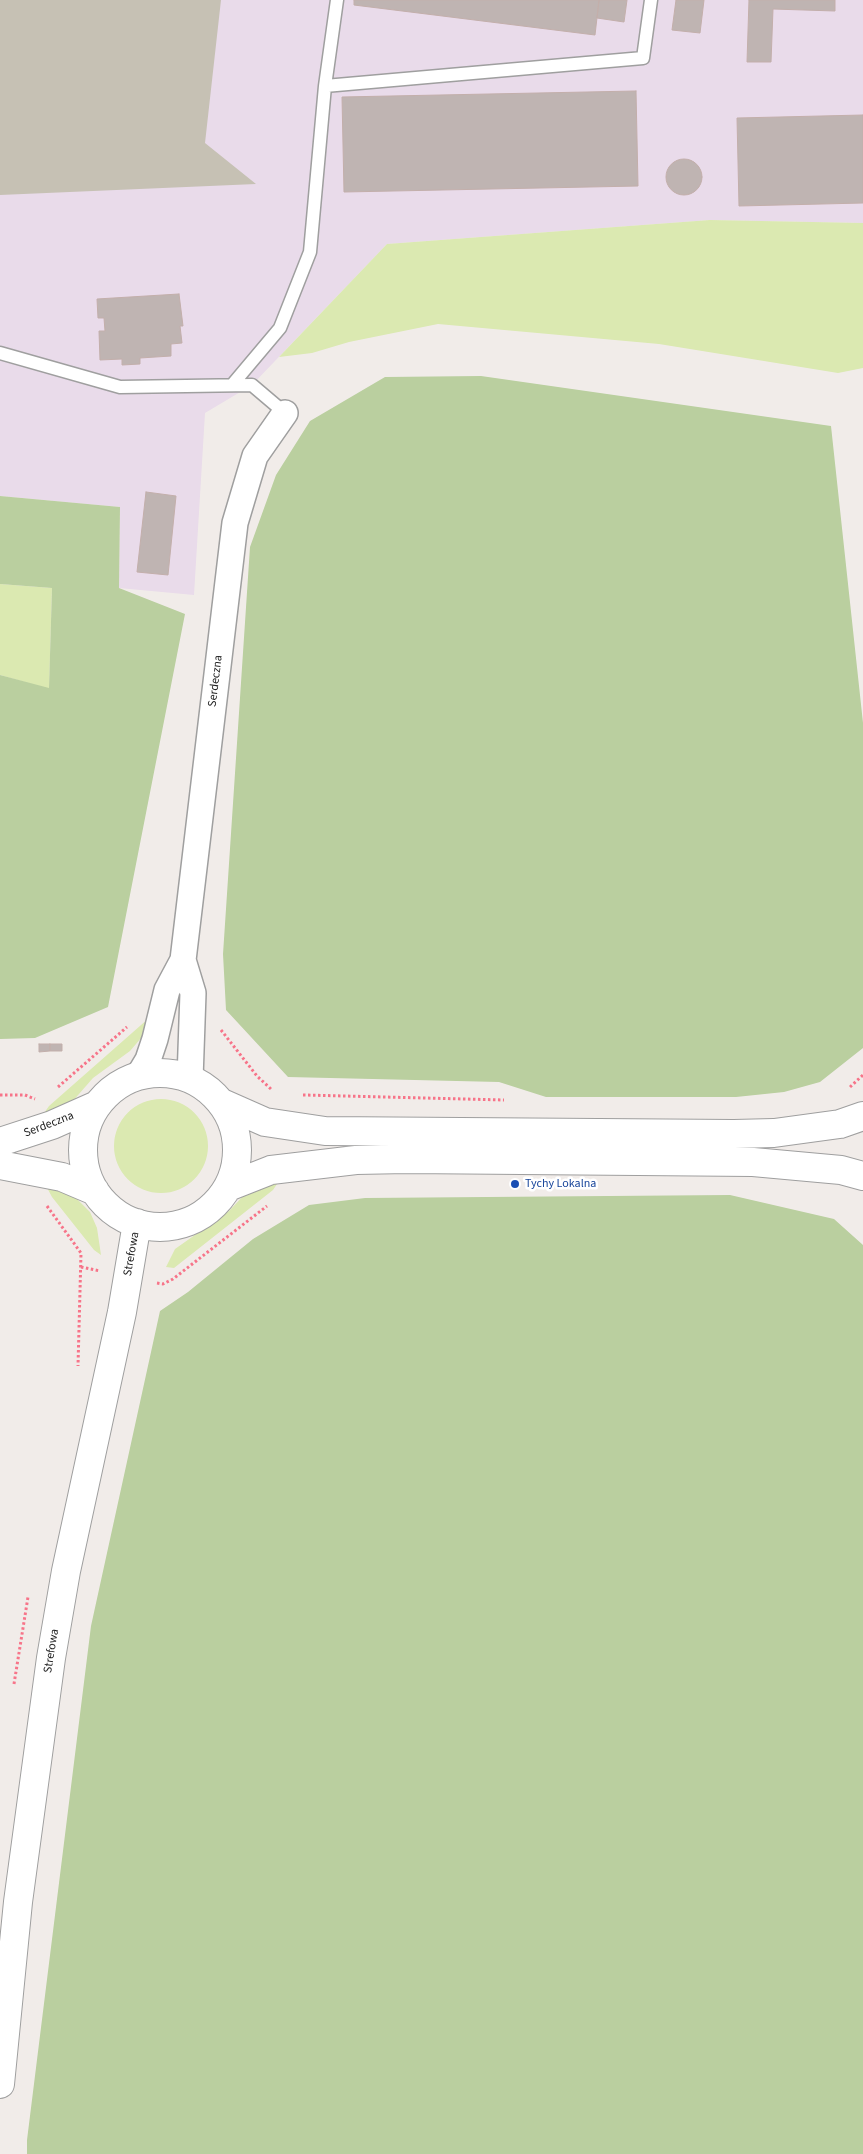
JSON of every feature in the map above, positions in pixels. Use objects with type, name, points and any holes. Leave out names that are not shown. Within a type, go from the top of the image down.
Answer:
[{"type":"street","name":"Serdeczna","points":[[183,960],[235,523],[255,456],[285,413]]},
{"type":"street","points":[[139,1075],[148,1060],[155,1039],[167,990],[183,960]]},
{"type":"street","points":[[183,960],[193,993],[190,1079]]},
{"type":"street","points":[[156,1072],[181,1075],[190,1079],[204,1086],[222,1103],[232,1122],[238,1144],[236,1166],[228,1187],[215,1204],[199,1216],[186,1222],[159,1227],[138,1223],[121,1216],[107,1205],[95,1191],[87,1175],[84,1157],[84,1138],[89,1121],[97,1105],[109,1092],[123,1082],[139,1075],[156,1072]]},
{"type":"street","points":[[222,1103],[265,1122],[325,1131],[774,1133],[840,1124],[863,1116]]},
{"type":"street","name":"Serdeczna","points":[[0,1142],[30,1133],[97,1105]]},
{"type":"street","points":[[228,1187],[271,1170],[356,1160],[407,1159],[752,1162],[841,1170],[863,1176]]},
{"type":"street","points":[[0,1165],[62,1177],[95,1191]]},
{"type":"street","name":"Strefowa","points":[[0,2084],[19,1892],[51,1658],[66,1571],[138,1223]]},
{"type":"lane","points":[[232,385],[280,328],[310,252],[325,86],[337,0]]},
{"type":"lane","points":[[325,86],[643,58],[651,0]]},
{"type":"lane","points":[[0,353],[120,387],[252,385],[285,413]]},
{"type":"path","points":[[54,1091],[150,1007],[163,1008]]},
{"type":"path","points":[[192,1010],[206,1011],[257,1076],[274,1092]]},
{"type":"path","points":[[844,1092],[863,1075]]},
{"type":"path","points":[[0,1095],[25,1095],[43,1102],[29,1114],[30,1133]]},
{"type":"path","points":[[296,1127],[297,1095],[495,1098],[505,1101]]},
{"type":"path","points":[[81,1267],[163,1284],[173,1280],[286,1191],[292,1180],[294,1168]]},
{"type":"path","points":[[31,1170],[32,1186],[81,1252],[77,1375]]},
{"type":"path","points":[[13,1694],[22,1627],[30,1588]]},
{"type":"shaded area","points":[[0,0],[863,0],[863,223],[710,220],[387,244],[252,385],[205,413],[194,595],[119,588],[120,507],[0,496]]},
{"type":"shaded area","points":[[0,0],[221,0],[205,143],[256,184],[0,195]]},
{"type":"green space","points":[[710,220],[863,223],[863,368],[838,373],[659,344],[438,324],[349,342],[312,353],[279,357],[387,244]]},
{"type":"green space","points":[[481,376],[831,426],[863,723],[863,1048],[820,1082],[784,1092],[736,1097],[546,1097],[499,1082],[288,1077],[226,1010],[223,954],[250,547],[276,475],[310,421],[385,377]]},
{"type":"green space","points":[[0,496],[120,507],[119,588],[185,614],[108,1007],[35,1038],[0,1039],[0,675],[49,688],[52,588],[0,584]]},
{"type":"green space","points":[[0,584],[52,588],[49,689],[0,675]]},
{"type":"green space","points":[[149,1018],[142,1037],[130,1051],[93,1078],[72,1102],[42,1116],[49,1106]]},
{"type":"green space","points":[[161,1099],[179,1103],[194,1113],[204,1128],[208,1146],[204,1164],[194,1179],[179,1189],[161,1193],[143,1189],[128,1179],[118,1164],[114,1146],[118,1128],[128,1113],[143,1103]]},
{"type":"green space","points":[[279,1181],[273,1190],[174,1268],[166,1267],[175,1249],[229,1211],[246,1193]]},
{"type":"green space","points":[[45,1184],[75,1197],[90,1212],[97,1228],[101,1255],[94,1250],[52,1197]]},
{"type":"green space","points":[[730,1195],[834,1219],[863,1245],[863,2154],[27,2154],[27,2140],[91,1626],[160,1311],[188,1292],[253,1239],[309,1205],[365,1198]]},
{"type":"building","points":[[354,0],[599,0],[595,35],[354,5]]},
{"type":"building","points":[[599,0],[627,0],[624,22],[597,18]]},
{"type":"building","points":[[676,0],[704,0],[700,33],[672,30]]},
{"type":"building","points":[[749,0],[835,0],[835,11],[773,9],[771,62],[747,62]]},
{"type":"building","points":[[636,91],[638,186],[344,192],[342,97]]},
{"type":"building","points":[[863,115],[863,203],[739,206],[737,118]]},
{"type":"building","points":[[684,159],[691,160],[697,164],[701,170],[701,184],[697,190],[691,194],[684,195],[677,194],[671,190],[667,184],[666,177],[667,170],[671,164],[677,160]]},
{"type":"building","points":[[179,294],[183,326],[180,326],[182,343],[171,344],[171,356],[140,358],[140,364],[122,365],[122,359],[100,360],[99,331],[105,331],[104,318],[98,318],[97,299]]},
{"type":"building","points":[[146,492],[176,496],[168,575],[137,572]]},
{"type":"building","points":[[39,1044],[50,1044],[50,1051],[39,1052]]},
{"type":"building","points":[[50,1044],[62,1044],[62,1051],[50,1051]]},
{"type":"place","name":"Tychy Lokalna","points":[[515,1184]]}]
